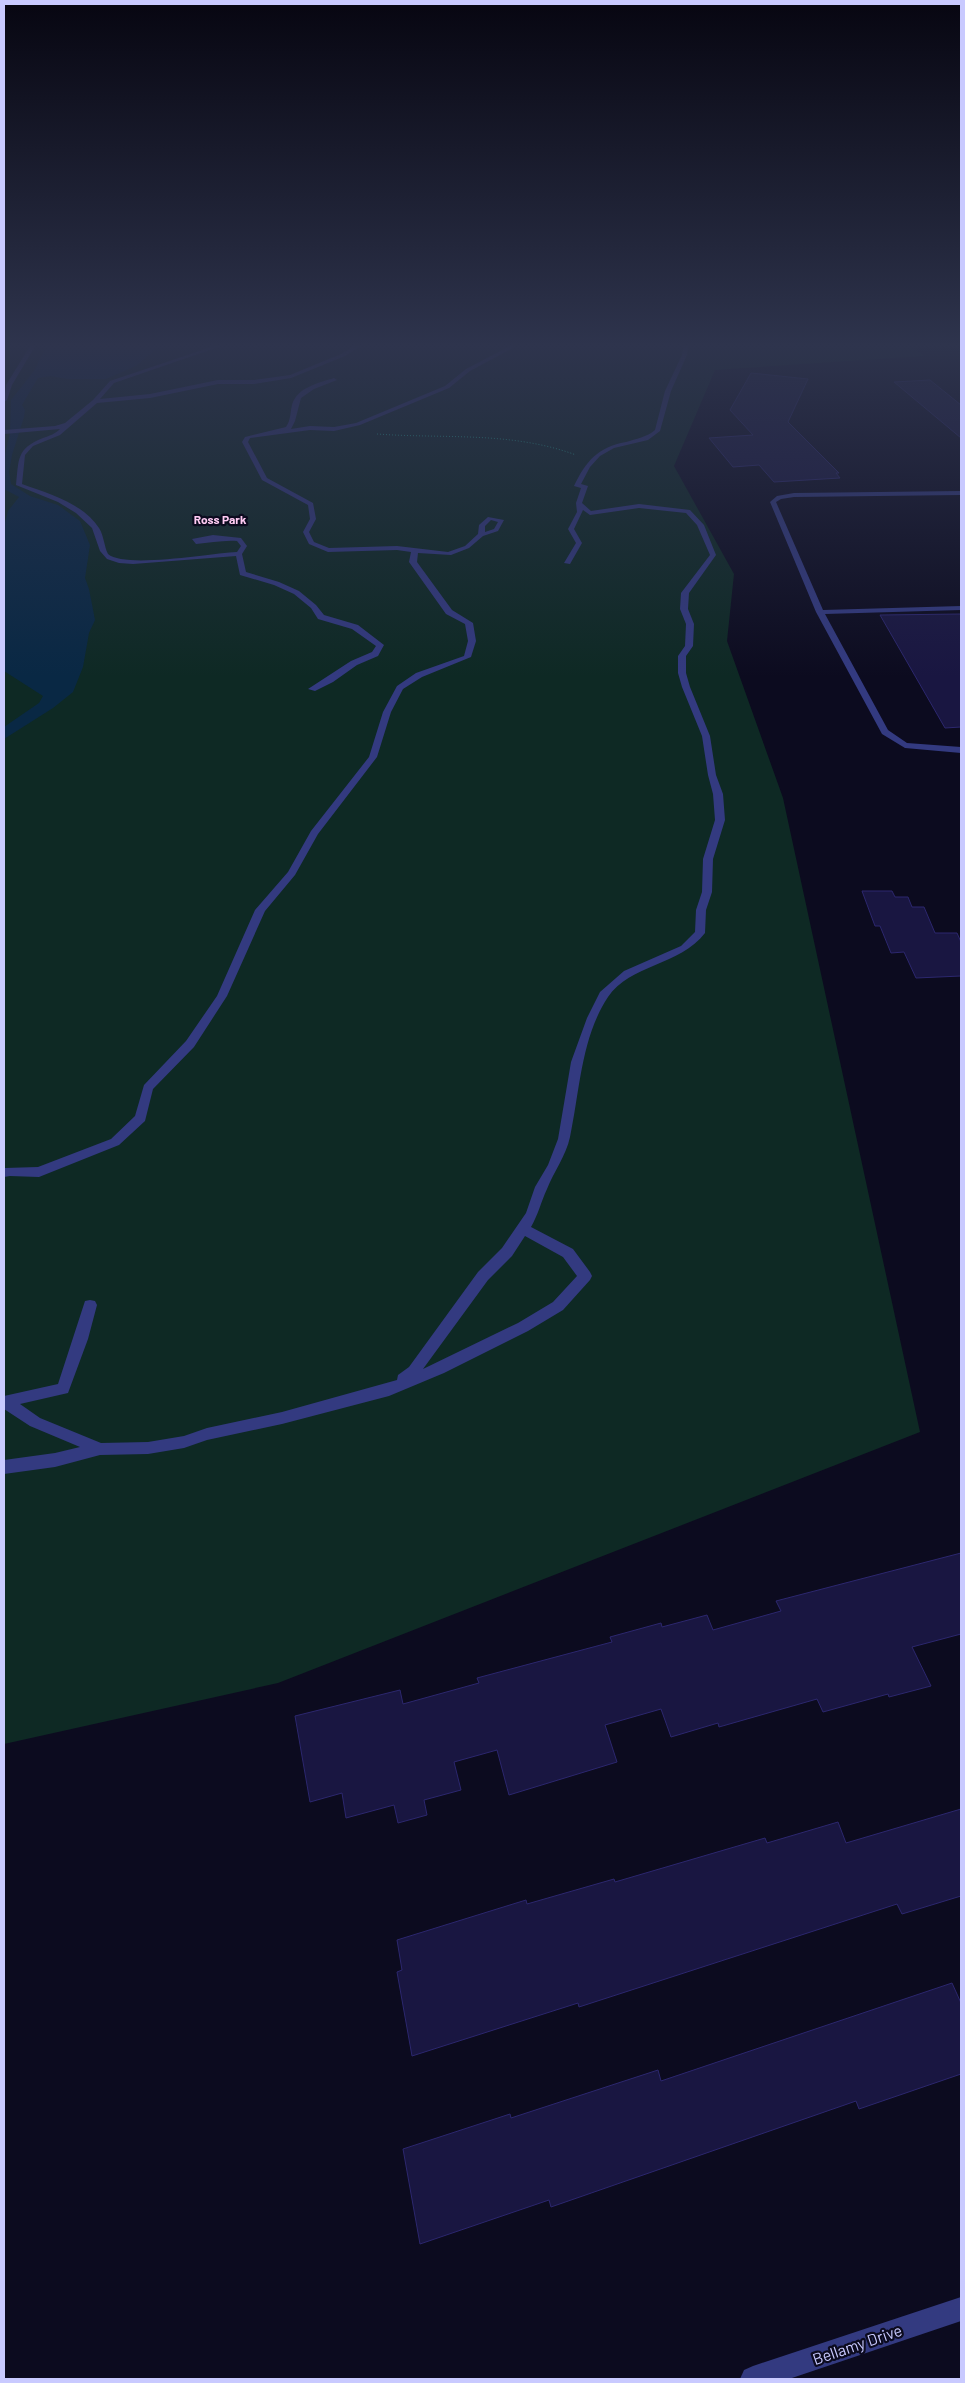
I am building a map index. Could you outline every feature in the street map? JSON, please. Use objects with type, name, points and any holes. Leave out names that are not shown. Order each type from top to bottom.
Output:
[{"type":"street","name":"Bellamy Drive","points":[[753,2379],[961,2309]]},
{"type":"lane","points":[[23,454],[19,485],[67,502],[77,510],[96,529],[103,553],[110,559],[150,562],[239,554]]},
{"type":"lane","points":[[251,454],[264,479],[311,504],[313,519],[306,532],[311,544],[328,550],[396,548],[449,554],[467,547],[481,535]]},
{"type":"lane","points":[[568,563],[579,543],[571,529],[580,512],[579,503],[585,486],[577,486],[590,461],[597,454]]},
{"type":"lane","points":[[961,493],[779,496],[773,502],[820,612],[885,732],[905,745],[936,750],[961,750]]},
{"type":"lane","points":[[388,1390],[414,1371],[483,1276],[507,1252],[532,1214],[541,1188],[554,1166],[564,1139],[576,1062],[604,994],[628,973],[685,948],[700,934],[702,910],[707,892],[708,859],[720,820],[718,794],[712,775],[706,736],[686,687],[682,673],[682,656],[689,646],[690,624],[684,609],[685,593],[713,555],[708,538],[694,514],[688,511],[639,506],[623,507],[614,511],[590,512],[579,503]]},
{"type":"lane","points":[[222,538],[239,539],[244,546],[239,554],[243,573],[288,586],[315,606],[321,616],[355,627],[380,645],[375,654],[354,663],[330,680],[312,688]]},
{"type":"lane","points":[[4,1173],[39,1172],[115,1142],[141,1118],[148,1088],[190,1044],[222,996],[260,910],[292,873],[314,833],[373,757],[387,712],[400,688],[419,675],[467,657],[472,641],[469,623],[449,612],[413,562],[415,551]]},
{"type":"lane","points":[[820,612],[961,608]]},
{"type":"lane","points":[[4,1466],[55,1460],[100,1449],[148,1448],[184,1442],[207,1434],[282,1418],[388,1390],[439,1369],[523,1327],[558,1306],[585,1276],[568,1253],[523,1229]]},
{"type":"lane","points":[[4,1402],[63,1389],[81,1339],[90,1305]]},
{"type":"lane","points":[[4,1402],[35,1422],[100,1449]]},
{"type":"path","points":[[575,454],[590,461]]},
{"type":"green space","points":[[4,454],[679,454],[674,466],[734,574],[727,641],[783,798],[920,1432],[278,1683],[4,1744]]},
{"type":"water","points":[[5,454],[12,454],[9,472],[11,484],[30,496],[58,505],[80,521],[90,545],[85,578],[95,620],[89,633],[83,667],[73,692],[53,708],[4,739],[4,727],[39,703],[43,696],[4,671],[4,526],[8,511],[19,497],[4,489]]},
{"type":"building","points":[[722,454],[820,454],[839,473],[836,473],[840,478],[774,482],[759,465],[733,467]]},
{"type":"building","points":[[961,614],[961,727],[945,728],[880,615]]},
{"type":"building","points":[[862,891],[892,891],[895,897],[908,897],[912,907],[924,907],[935,933],[957,933],[961,942],[961,976],[916,978],[904,952],[891,953],[880,926],[875,926]]},
{"type":"building","points":[[961,1553],[961,1634],[912,1647],[931,1686],[889,1697],[888,1694],[823,1712],[817,1699],[719,1727],[718,1723],[671,1737],[661,1709],[605,1725],[617,1762],[509,1795],[497,1750],[454,1762],[461,1790],[424,1800],[427,1815],[398,1823],[394,1805],[346,1818],[342,1793],[310,1802],[295,1716],[400,1690],[403,1704],[479,1683],[477,1678],[612,1642],[610,1637],[661,1623],[662,1627],[707,1615],[713,1630],[781,1611],[776,1601]]},
{"type":"building","points":[[961,1809],[961,1896],[902,1914],[897,1904],[579,2007],[578,2003],[412,2056],[397,1972],[402,1970],[397,1940],[526,1900],[527,1904],[614,1879],[615,1882],[765,1838],[767,1843],[838,1822],[846,1843]]},
{"type":"building","points":[[952,1983],[961,2003],[961,2074],[859,2109],[856,2101],[551,2207],[549,2200],[420,2244],[403,2149],[510,2114],[511,2118],[658,2070],[661,2081]]},
{"type":"district","name":"Ross Park","points":[[220,519]]}]
